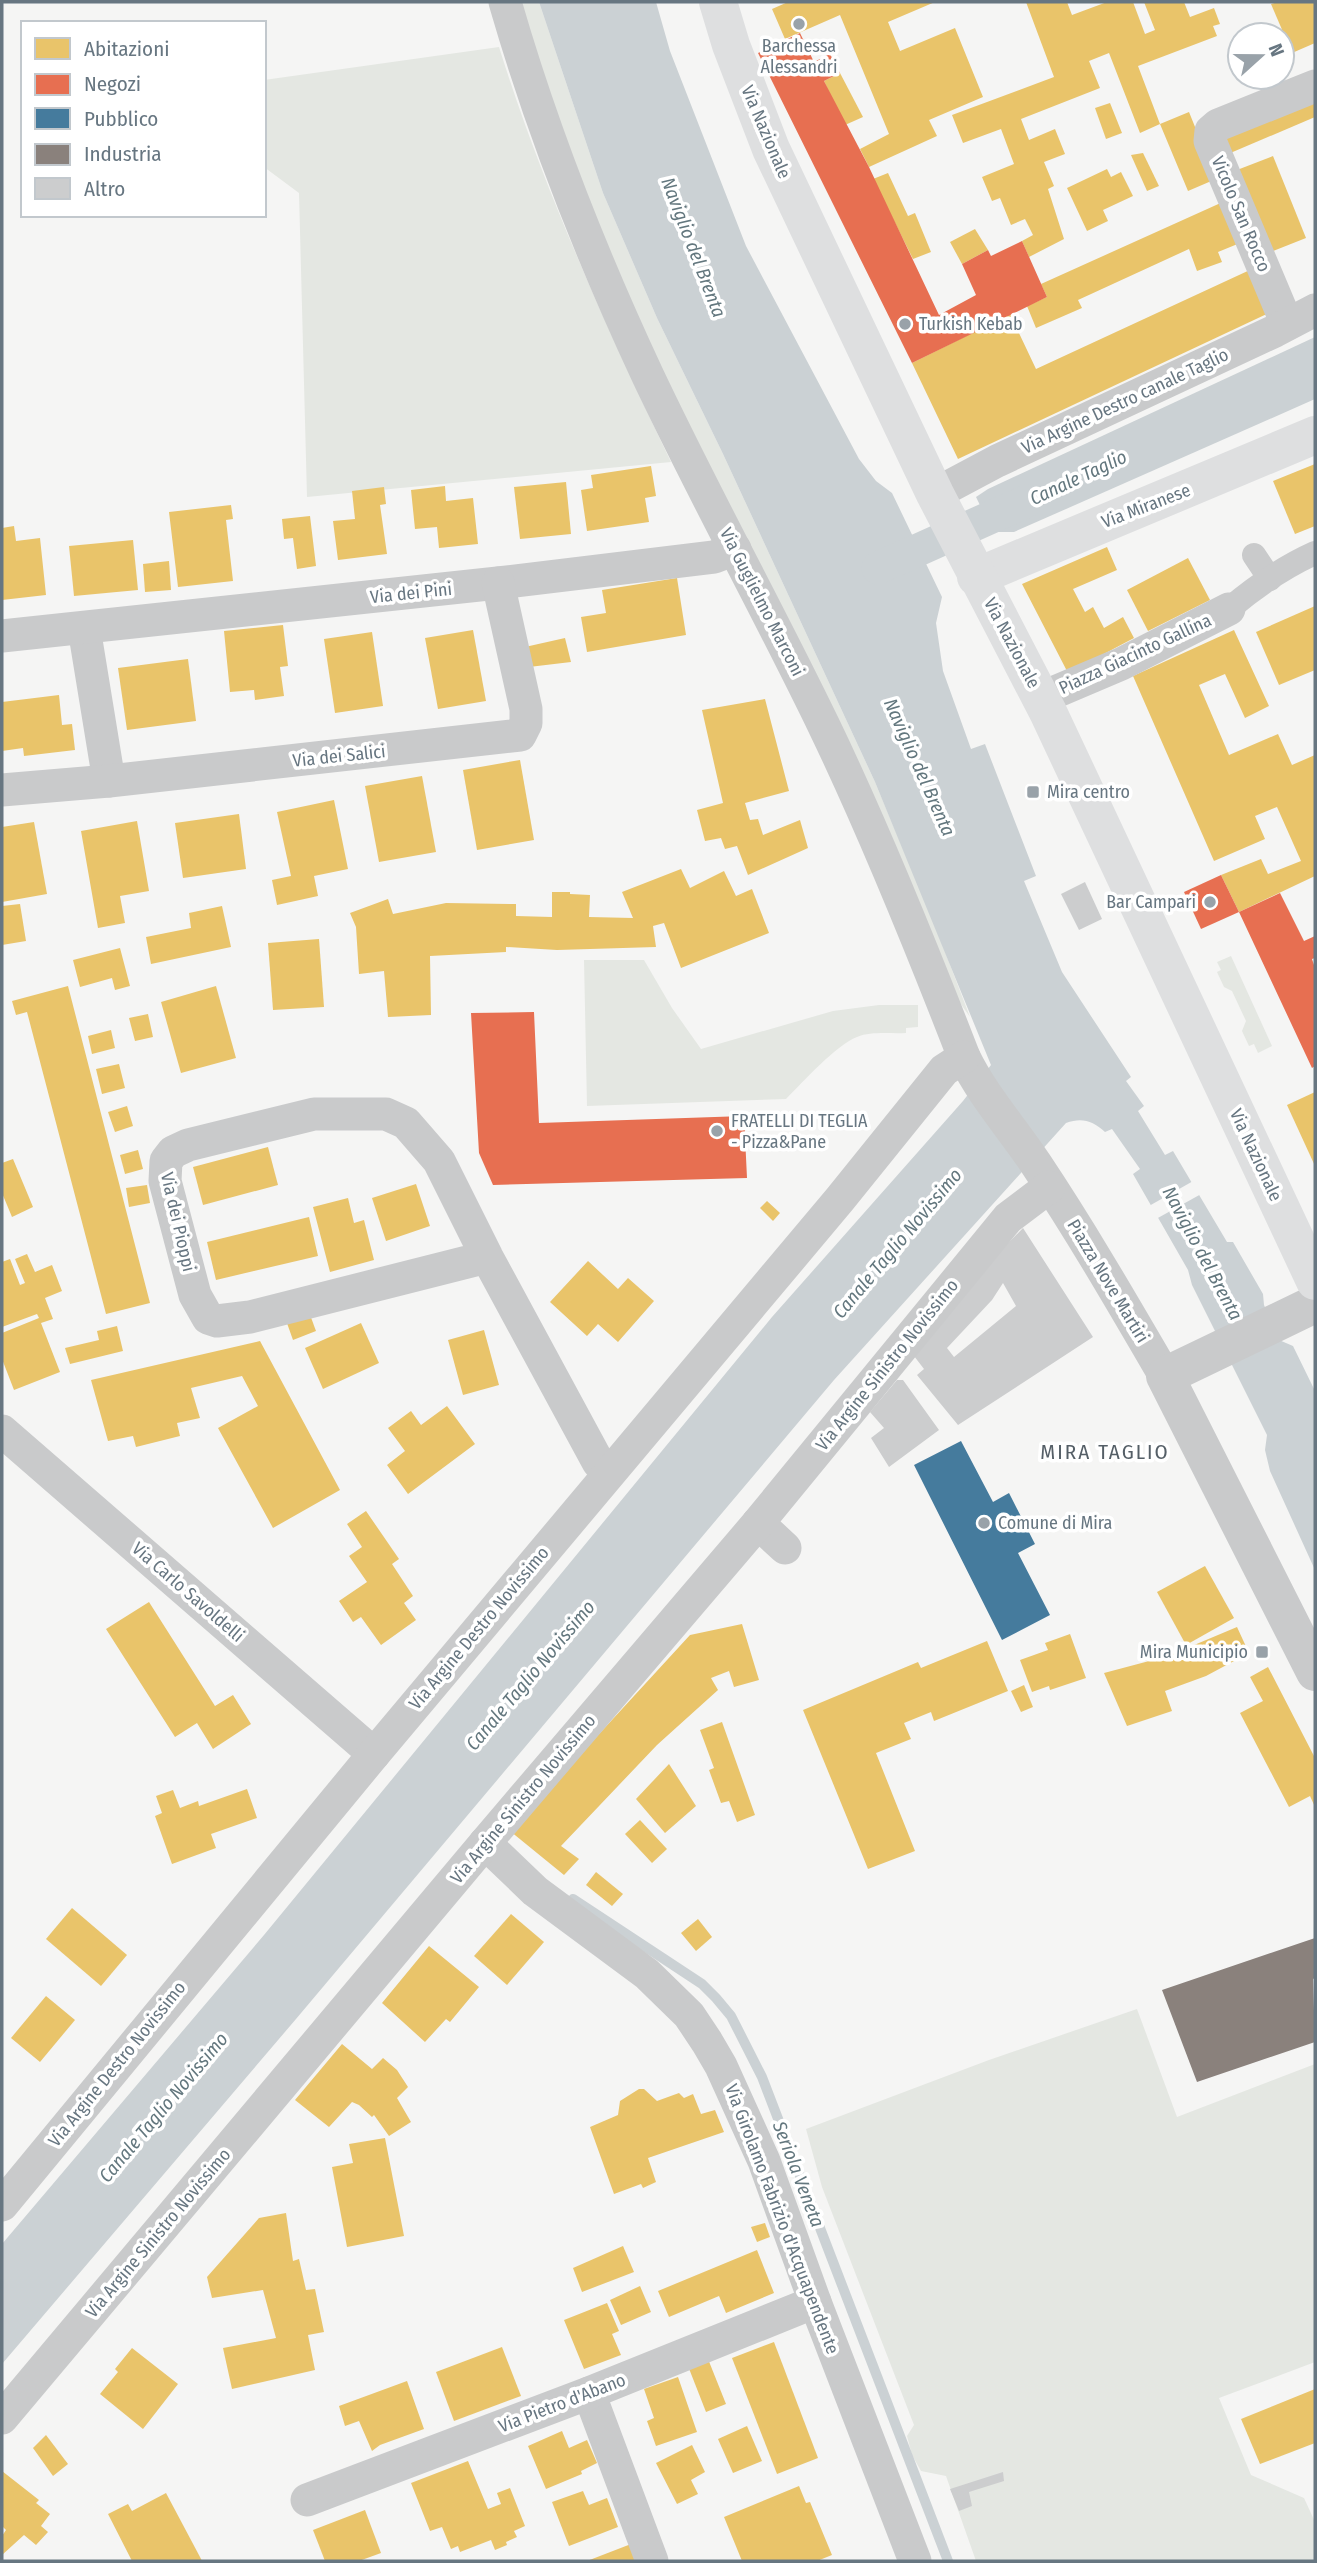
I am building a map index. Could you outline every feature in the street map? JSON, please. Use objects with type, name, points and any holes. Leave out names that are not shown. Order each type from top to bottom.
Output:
[{"type":"main road","name":"Via Nazionale","points":[[718,2],[731,45],[771,149],[937,498],[1041,698],[1315,1281]]},
{"type":"main road","name":"Via Miranese","points":[[972,569],[1315,435]]},
{"type":"street","name":"Via Guglielmo Marconi","points":[[505,2],[524,69],[563,178],[605,282],[648,376],[825,727],[872,831],[969,1068],[1042,1175]]},
{"type":"street","name":"Vicolo San Rocco","points":[[1301,317],[1210,141],[1211,131],[1218,125],[1315,86]]},
{"type":"street","name":"Via Argine Destro canale Taglio","points":[[937,498],[997,461],[1301,317]]},
{"type":"street","name":"Via dei Pini","points":[[2,636],[498,583],[714,557],[735,549]]},
{"type":"street","points":[[1229,609],[1295,562],[1315,553]]},
{"type":"street","points":[[1254,555],[1270,579]]},
{"type":"street","name":"Via dei Salici","points":[[2,790],[108,781],[520,735],[526,723],[526,709],[498,583]]},
{"type":"street","name":"Piazza Giacinto Gallina","points":[[1041,698],[1121,664],[1229,609]]},
{"type":"street","points":[[84,628],[108,781]]},
{"type":"street","name":"Via Argine Destro Novissimo","points":[[2,2205],[374,1754],[841,1199],[944,1070],[969,1068]]},
{"type":"street","name":"Via dei Pioppi","points":[[487,1257],[250,1317],[217,1321],[208,1318],[195,1295],[165,1181],[166,1161],[173,1152],[188,1146],[314,1114],[386,1114],[406,1123],[439,1161],[487,1257],[598,1462],[609,1473]]},
{"type":"street","name":"Piazza Nove Martiri","points":[[1042,1175],[1095,1255],[1165,1376],[1315,1672]]},
{"type":"street","name":"Via Argine Sinistro Novissimo","points":[[2,2418],[758,1523],[1042,1175]]},
{"type":"street","points":[[1165,1376],[1315,1304]]},
{"type":"street","name":"Via Carlo Savoldelli","points":[[2,1431],[374,1754]]},
{"type":"street","points":[[758,1523],[785,1548]]},
{"type":"street","name":"Via Girolamo Fabrizio d'Acquapendente","points":[[485,1843],[535,1891],[647,1974],[689,2014],[714,2053],[764,2161],[913,2561]]},
{"type":"street","name":"Via Pietro d'Abano","points":[[307,2500],[589,2393],[815,2302]]},
{"type":"street","points":[[589,2393],[652,2561]]},
{"type":"shaded area","points":[[516,2],[539,2],[603,193],[657,318],[875,782],[970,1017],[953,993],[616,276]]},
{"type":"shaded area","points":[[499,47],[556,206],[671,462],[307,497],[299,193],[266,168],[266,80]]},
{"type":"shaded area","points":[[1231,956],[1272,1046],[1258,1053],[1254,1044],[1249,1046],[1242,1031],[1246,1021],[1232,991],[1224,987],[1217,972],[1221,970],[1217,962]]},
{"type":"shaded area","points":[[584,960],[644,960],[672,1008],[701,1049],[833,1011],[879,1005],[918,1005],[918,1027],[906,1028],[906,1033],[869,1034],[849,1041],[786,1099],[587,1106]]},
{"type":"shaded area","points":[[1137,2009],[1177,2117],[1315,2064],[1315,2362],[1219,2398],[1251,2475],[1304,2498],[1315,2522],[1315,2561],[976,2561],[946,2476],[921,2471],[912,2455],[907,2436],[914,2425],[822,2187],[806,2129],[989,2060]]},
{"type":"water","points":[[539,2],[656,2],[670,51],[746,246],[859,459],[876,481],[892,493],[942,597],[936,623],[943,671],[971,749],[985,744],[1036,876],[1024,881],[1062,972],[1131,1077],[1126,1081],[1144,1106],[1138,1111],[1165,1155],[1173,1151],[1227,1242],[1233,1242],[1263,1294],[1264,1305],[1279,1340],[1293,1346],[1315,1391],[1315,1570],[1270,1471],[1265,1450],[1267,1435],[1192,1285],[1188,1270],[1133,1174],[1140,1169],[1112,1129],[1105,1132],[1082,1120],[1066,1123],[834,1380],[2,2364],[2,2244],[264,1935],[772,1317],[963,1101],[991,1065],[875,782],[657,318],[603,193]]},
{"type":"water","points":[[1315,337],[1315,399],[1014,532],[993,532],[976,497],[988,489]]},
{"type":"pier","points":[[1195,1180],[1203,1193],[1156,1219],[1149,1206]]},
{"type":"building: Abitazioni","points":[[788,2],[935,2],[888,22],[900,51],[955,28],[983,97],[929,120],[937,136],[869,167],[860,149],[889,134],[840,15],[785,39],[772,9]]},
{"type":"building: Abitazioni","points":[[1026,2],[1067,2],[1072,15],[1107,2],[1133,2],[1145,34],[1155,30],[1144,2],[1184,2],[1190,17],[1214,8],[1220,24],[1213,26],[1217,36],[1138,66],[1160,124],[1140,133],[1109,53],[1089,61],[1100,88],[1021,119],[1029,140],[1055,129],[1065,154],[1044,162],[1054,186],[1048,189],[1064,239],[1029,257],[1022,241],[1033,235],[1025,219],[1011,225],[1000,198],[992,201],[982,177],[1014,164],[1001,129],[963,143],[952,115],[1054,77]]},
{"type":"building: Abitazioni","points":[[1315,2],[1315,43],[1296,51],[1296,21],[1278,21],[1271,4]]},
{"type":"building: Abitazioni","points":[[840,73],[863,117],[845,125],[824,81]]},
{"type":"building: Abitazioni","points":[[1315,92],[1315,117],[1228,154],[1219,132]]},
{"type":"building: Abitazioni","points":[[1110,103],[1122,133],[1106,139],[1095,108]]},
{"type":"building: Abitazioni","points":[[1189,112],[1216,179],[1188,191],[1160,124]]},
{"type":"building: Abitazioni","points":[[1143,153],[1159,186],[1147,191],[1131,155]]},
{"type":"building: Abitazioni","points":[[1273,156],[1306,238],[1268,253],[1237,170]]},
{"type":"building: Abitazioni","points":[[1107,169],[1111,177],[1121,172],[1133,196],[1103,210],[1108,221],[1087,231],[1067,188]]},
{"type":"building: Abitazioni","points":[[888,173],[908,216],[915,213],[931,252],[913,259],[873,179]]},
{"type":"building: Abitazioni","points":[[1225,201],[1240,243],[1218,252],[1222,262],[1197,271],[1189,249],[1078,300],[1082,308],[1036,328],[1027,306],[1047,297],[1041,284]]},
{"type":"building: Abitazioni","points":[[975,229],[988,250],[962,264],[950,242]]},
{"type":"building: Abitazioni","points":[[1252,269],[1271,312],[958,459],[912,363],[1010,314],[1036,369]]},
{"type":"building: Abitazioni","points":[[1315,464],[1315,526],[1295,534],[1273,481]]},
{"type":"building: Abitazioni","points":[[651,466],[656,496],[645,498],[649,522],[587,531],[581,490],[593,488],[591,475]]},
{"type":"building: Abitazioni","points":[[566,482],[571,534],[520,539],[514,487]]},
{"type":"building: Abitazioni","points":[[445,486],[446,501],[473,498],[478,544],[439,548],[437,527],[415,529],[411,490]]},
{"type":"building: Abitazioni","points":[[384,487],[386,504],[380,505],[387,554],[338,560],[333,521],[355,519],[352,491]]},
{"type":"building: Abitazioni","points":[[231,505],[233,519],[226,520],[233,581],[178,587],[169,512]]},
{"type":"building: Abitazioni","points":[[310,516],[316,566],[297,569],[293,538],[284,539],[282,519]]},
{"type":"building: Abitazioni","points":[[14,526],[16,541],[40,538],[46,595],[2,600],[2,528]]},
{"type":"building: Abitazioni","points":[[133,540],[138,590],[74,596],[69,546]]},
{"type":"building: Abitazioni","points":[[1107,547],[1117,570],[1073,589],[1085,612],[1093,607],[1104,628],[1123,617],[1134,638],[1068,673],[1022,584]]},
{"type":"building: Abitazioni","points":[[1188,558],[1210,600],[1148,631],[1127,590]]},
{"type":"building: Abitazioni","points":[[169,561],[171,590],[145,592],[143,564]]},
{"type":"building: Abitazioni","points":[[677,578],[686,635],[587,652],[581,617],[606,613],[602,590]]},
{"type":"building: Abitazioni","points":[[1315,606],[1315,670],[1279,685],[1256,632]]},
{"type":"building: Abitazioni","points":[[283,625],[288,666],[280,667],[284,696],[255,700],[254,690],[230,692],[224,631]]},
{"type":"building: Abitazioni","points":[[473,630],[486,701],[438,709],[425,638]]},
{"type":"building: Abitazioni","points":[[1234,630],[1269,706],[1245,718],[1225,674],[1199,685],[1229,755],[1278,734],[1292,765],[1315,755],[1315,876],[1239,912],[1221,875],[1261,859],[1268,874],[1301,861],[1277,807],[1255,816],[1265,839],[1214,861],[1133,676]]},
{"type":"building: Abitazioni","points":[[372,632],[383,706],[335,713],[324,639]]},
{"type":"building: Abitazioni","points":[[565,638],[571,662],[529,667],[525,647]]},
{"type":"building: Abitazioni","points":[[188,659],[196,721],[127,730],[118,668]]},
{"type":"building: Abitazioni","points":[[59,695],[62,725],[72,724],[75,750],[24,756],[23,748],[2,751],[2,702]]},
{"type":"building: Abitazioni","points":[[765,699],[789,791],[745,803],[750,820],[758,819],[763,835],[800,820],[808,848],[748,875],[737,846],[725,849],[721,838],[705,841],[697,810],[723,803],[702,710]]},
{"type":"building: Abitazioni","points":[[520,760],[534,840],[477,850],[463,770]]},
{"type":"building: Abitazioni","points":[[422,776],[436,852],[379,862],[365,786]]},
{"type":"building: Abitazioni","points":[[334,800],[348,869],[314,876],[318,896],[277,905],[272,880],[291,876],[277,812]]},
{"type":"building: Abitazioni","points":[[239,814],[246,869],[183,878],[175,823]]},
{"type":"building: Abitazioni","points":[[137,821],[149,891],[120,896],[125,923],[98,928],[81,831]]},
{"type":"building: Abitazioni","points":[[34,822],[47,894],[2,902],[2,827]]},
{"type":"building: Abitazioni","points":[[681,869],[690,888],[724,871],[736,896],[752,889],[769,933],[681,968],[664,923],[653,926],[656,947],[557,950],[506,947],[506,952],[430,956],[431,1015],[388,1017],[384,971],[359,974],[356,927],[350,913],[388,899],[393,914],[446,903],[516,904],[516,916],[552,917],[552,892],[570,892],[590,895],[589,917],[633,918],[622,892]]},
{"type":"building: Abitazioni","points":[[20,904],[26,941],[2,945],[2,906]]},
{"type":"building: Abitazioni","points":[[222,906],[231,947],[151,964],[146,937],[191,928],[189,913]]},
{"type":"building: Abitazioni","points":[[319,939],[324,1007],[273,1010],[268,943]]},
{"type":"building: Abitazioni","points":[[120,948],[130,986],[115,990],[112,978],[80,987],[73,960]]},
{"type":"building: Abitazioni","points":[[68,986],[150,1303],[106,1314],[27,1012],[16,1015],[12,1001]]},
{"type":"building: Abitazioni","points":[[216,986],[236,1058],[181,1073],[161,1002]]},
{"type":"building: Abitazioni","points":[[148,1014],[153,1037],[135,1041],[129,1018]]},
{"type":"building: Abitazioni","points":[[111,1030],[115,1048],[92,1054],[88,1036]]},
{"type":"building: Abitazioni","points":[[119,1064],[125,1088],[102,1094],[96,1069]]},
{"type":"building: Abitazioni","points":[[1315,1092],[1315,1166],[1287,1105]]},
{"type":"building: Abitazioni","points":[[127,1106],[133,1126],[115,1132],[108,1112]]},
{"type":"building: Abitazioni","points":[[268,1147],[278,1185],[203,1205],[193,1167]]},
{"type":"building: Abitazioni","points":[[138,1150],[143,1169],[125,1174],[120,1155]]},
{"type":"building: Abitazioni","points":[[13,1159],[33,1207],[12,1217],[2,1193],[2,1163]]},
{"type":"building: Abitazioni","points":[[416,1184],[430,1226],[386,1241],[372,1198]]},
{"type":"building: Abitazioni","points":[[147,1185],[150,1203],[129,1207],[126,1188]]},
{"type":"building: Abitazioni","points":[[348,1198],[354,1223],[364,1220],[374,1260],[330,1272],[313,1207]]},
{"type":"building: Abitazioni","points":[[767,1201],[780,1213],[773,1221],[760,1208]]},
{"type":"building: Abitazioni","points":[[309,1217],[318,1256],[216,1280],[207,1242]]},
{"type":"building: Abitazioni","points":[[27,1254],[35,1272],[52,1265],[62,1291],[45,1298],[53,1319],[41,1323],[60,1372],[14,1390],[2,1359],[2,1333],[39,1318],[37,1314],[2,1327],[2,1262],[10,1259],[20,1285],[25,1283],[15,1259]]},
{"type":"building: Abitazioni","points":[[588,1261],[618,1289],[628,1278],[654,1301],[618,1342],[598,1324],[587,1336],[550,1302]]},
{"type":"building: Abitazioni","points":[[306,1304],[316,1331],[293,1340],[283,1312]]},
{"type":"building: Abitazioni","points":[[361,1323],[379,1363],[323,1389],[305,1348]]},
{"type":"building: Abitazioni","points":[[117,1326],[123,1351],[70,1364],[65,1348],[99,1340],[97,1331]]},
{"type":"building: Abitazioni","points":[[484,1330],[499,1385],[463,1395],[448,1340]]},
{"type":"building: Abitazioni","points":[[260,1341],[340,1490],[273,1528],[218,1428],[258,1406],[242,1376],[191,1388],[200,1418],[177,1423],[180,1436],[136,1447],[133,1436],[108,1441],[91,1380]]},
{"type":"building: Abitazioni","points":[[447,1406],[475,1444],[408,1494],[387,1465],[405,1451],[388,1428],[411,1411],[421,1425]]},
{"type":"building: Abitazioni","points":[[366,1511],[399,1559],[392,1564],[413,1596],[404,1603],[416,1620],[381,1645],[361,1617],[353,1622],[339,1601],[367,1582],[349,1556],[362,1547],[347,1524]]},
{"type":"building: Abitazioni","points":[[1205,1566],[1234,1618],[1186,1645],[1157,1592]]},
{"type":"building: Abitazioni","points":[[149,1602],[215,1706],[233,1695],[251,1724],[213,1749],[197,1723],[175,1737],[106,1629]]},
{"type":"building: Abitazioni","points":[[742,1624],[759,1680],[734,1687],[729,1671],[711,1678],[718,1690],[657,1745],[561,1846],[579,1859],[564,1875],[510,1831],[690,1635]]},
{"type":"building: Abitazioni","points":[[1237,1627],[1249,1653],[1206,1676],[1165,1691],[1172,1711],[1127,1726],[1104,1673],[1168,1656]]},
{"type":"building: Abitazioni","points":[[1070,1634],[1086,1678],[1050,1690],[1049,1686],[1032,1692],[1020,1660],[1048,1650],[1045,1643]]},
{"type":"building: Abitazioni","points":[[987,1641],[1008,1691],[934,1721],[931,1712],[904,1723],[911,1739],[876,1753],[915,1851],[868,1869],[803,1710],[918,1662],[921,1668]]},
{"type":"building: Abitazioni","points":[[1268,1667],[1315,1758],[1315,1807],[1310,1796],[1289,1807],[1240,1713],[1263,1701],[1250,1677]]},
{"type":"building: Abitazioni","points":[[1024,1685],[1033,1707],[1021,1712],[1011,1691]]},
{"type":"building: Abitazioni","points":[[722,1722],[755,1815],[737,1822],[729,1801],[721,1803],[709,1770],[714,1768],[700,1730]]},
{"type":"building: Abitazioni","points":[[669,1764],[696,1806],[665,1833],[636,1799]]},
{"type":"building: Abitazioni","points":[[247,1789],[257,1818],[211,1834],[216,1848],[172,1864],[155,1816],[162,1813],[156,1796],[173,1790],[180,1808],[198,1801],[199,1806]]},
{"type":"building: Abitazioni","points":[[640,1820],[667,1849],[652,1863],[625,1834]]},
{"type":"building: Abitazioni","points":[[596,1872],[623,1894],[612,1906],[586,1885]]},
{"type":"building: Abitazioni","points":[[72,1908],[127,1955],[101,1986],[46,1939]]},
{"type":"building: Abitazioni","points":[[511,1914],[544,1942],[507,1985],[474,1956]]},
{"type":"building: Abitazioni","points":[[698,1919],[712,1937],[696,1951],[681,1933]]},
{"type":"building: Abitazioni","points":[[429,1946],[479,1987],[450,2022],[446,2019],[425,2042],[382,2003]]},
{"type":"building: Abitazioni","points":[[46,1996],[75,2020],[40,2062],[11,2038]]},
{"type":"building: Abitazioni","points":[[342,2044],[372,2069],[383,2058],[397,2070],[408,2087],[397,2098],[411,2122],[389,2136],[374,2115],[372,2117],[352,2102],[329,2127],[295,2100]]},
{"type":"building: Abitazioni","points":[[639,2089],[644,2089],[657,2101],[679,2093],[684,2098],[693,2094],[701,2114],[715,2110],[724,2132],[648,2158],[656,2182],[643,2188],[641,2184],[614,2194],[590,2127],[618,2115],[620,2101]]},
{"type":"building: Abitazioni","points":[[385,2138],[404,2236],[347,2247],[332,2167],[353,2163],[349,2144]]},
{"type":"building: Abitazioni","points":[[286,2213],[293,2261],[299,2259],[306,2290],[315,2289],[324,2332],[308,2335],[315,2370],[232,2389],[223,2348],[276,2338],[263,2290],[212,2298],[207,2277],[259,2218]]},
{"type":"building: Abitazioni","points":[[765,2223],[770,2237],[757,2242],[751,2227]]},
{"type":"building: Abitazioni","points":[[623,2246],[634,2272],[582,2292],[573,2268]]},
{"type":"building: Abitazioni","points":[[757,2250],[774,2293],[726,2313],[719,2296],[669,2317],[658,2291]]},
{"type":"building: Abitazioni","points":[[640,2286],[651,2312],[621,2325],[610,2300]]},
{"type":"building: Abitazioni","points":[[607,2303],[619,2331],[612,2334],[621,2355],[584,2369],[564,2320]]},
{"type":"building: Abitazioni","points":[[774,2342],[818,2458],[777,2474],[732,2358]]},
{"type":"building: Abitazioni","points":[[502,2347],[521,2396],[454,2421],[436,2372]]},
{"type":"building: Abitazioni","points":[[132,2348],[178,2384],[143,2429],[100,2394],[118,2372],[115,2369]]},
{"type":"building: Abitazioni","points":[[708,2359],[726,2404],[706,2412],[688,2366]]},
{"type":"building: Abitazioni","points":[[678,2377],[697,2432],[656,2446],[647,2421],[654,2418],[644,2389]]},
{"type":"building: Abitazioni","points":[[407,2381],[424,2429],[380,2445],[372,2451],[359,2421],[345,2426],[339,2406]]},
{"type":"building: Abitazioni","points":[[1315,2389],[1315,2443],[1260,2464],[1241,2419]]},
{"type":"building: Abitazioni","points":[[747,2426],[762,2461],[733,2473],[718,2439]]},
{"type":"building: Abitazioni","points":[[562,2431],[569,2448],[587,2440],[597,2463],[581,2471],[582,2474],[546,2489],[528,2446]]},
{"type":"building: Abitazioni","points":[[46,2435],[68,2464],[53,2476],[33,2448]]},
{"type":"building: Abitazioni","points":[[692,2445],[705,2472],[691,2480],[698,2494],[677,2504],[656,2463]]},
{"type":"building: Abitazioni","points":[[468,2461],[488,2509],[501,2504],[497,2493],[510,2488],[525,2526],[514,2531],[517,2537],[506,2542],[507,2545],[495,2550],[491,2540],[460,2552],[458,2546],[451,2549],[442,2527],[430,2531],[411,2483]]},
{"type":"building: Abitazioni","points":[[2,2471],[39,2500],[36,2503],[50,2514],[41,2526],[48,2532],[36,2545],[24,2535],[2,2555],[2,2536],[6,2530],[2,2526]]},
{"type":"building: Abitazioni","points":[[799,2486],[806,2503],[810,2502],[832,2555],[817,2561],[742,2561],[724,2517]]},
{"type":"building: Abitazioni","points":[[583,2491],[589,2505],[607,2498],[618,2527],[569,2546],[552,2502]]},
{"type":"building: Abitazioni","points":[[166,2493],[202,2561],[132,2561],[108,2514],[128,2504],[132,2511]]},
{"type":"building: Abitazioni","points":[[365,2510],[381,2553],[359,2561],[325,2561],[313,2530]]},
{"type":"building: Abitazioni","points":[[631,2544],[638,2561],[587,2561]]},
{"type":"building: Negozi","points":[[800,33],[814,62],[830,54],[840,73],[824,81],[869,167],[939,315],[976,295],[962,264],[988,250],[991,256],[1022,241],[1047,297],[912,363],[758,53]]},
{"type":"building: Negozi","points":[[1221,875],[1239,912],[1201,929],[1184,892]]},
{"type":"building: Negozi","points":[[1280,893],[1304,941],[1315,936],[1315,958],[1312,959],[1315,968],[1315,1066],[1312,1068],[1239,912]]},
{"type":"building: Negozi","points":[[534,1012],[539,1123],[744,1116],[747,1178],[493,1185],[479,1153],[471,1013]]},
{"type":"building: Pubblico","name":"Comune di Mira","points":[[961,1441],[993,1502],[1009,1493],[1035,1544],[1018,1553],[1050,1615],[1002,1640],[914,1465]]},
{"type":"building: Industria","points":[[1315,1938],[1315,2042],[1197,2082],[1162,1990]]},
{"type":"building: Altro","points":[[1085,882],[1102,919],[1079,930],[1061,894]]},
{"type":"building: Altro","points":[[1023,1228],[1093,1337],[958,1425],[917,1375],[924,1369],[914,1356],[972,1280]],"holes":[[[1003,1283],[1016,1306],[954,1357],[947,1348],[992,1300]]]},
{"type":"building: Altro","points":[[897,1380],[903,1380],[939,1430],[889,1467],[871,1438],[884,1428],[870,1412]]},
{"type":"building: Altro","points":[[1003,2472],[1004,2481],[969,2492],[972,2506],[959,2511],[950,2489]]},
{"type":"waterway","name":"Canale Taglio","points":[[878,568],[1027,501]]},
{"type":"waterway","name":"Seriola Veneta","points":[[573,1899],[702,1984],[731,2016],[762,2077],[948,2561]]},
{"type":"place","name":"Barchessa Alessandri","points":[[799,24]]},
{"type":"place","name":"Turkish Kebab","points":[[905,324]]},
{"type":"place","name":"Mira centro","points":[[1033,792]]},
{"type":"place","name":"Bar Campari","points":[[1210,902]]},
{"type":"place","name":"FRATELLI DI TEGLIA - Pizza&Pane","points":[[717,1131]]},
{"type":"place","name":"Comune di Mira","points":[[984,1523]]},
{"type":"place","name":"Mira Municipio","points":[[1262,1652]]},
{"type":"district","name":"MIRA TAGLIO","points":[[1105,1452]]},
{"type":"water label","name":"Naviglio del Brenta","points":[[694,247]]},
{"type":"water label","name":"Naviglio del Brenta","points":[[920,767]]},
{"type":"water label","name":"Canale Taglio Novissimo","points":[[897,1243]]},
{"type":"water label","name":"Naviglio del Brenta","points":[[1203,1253]]},
{"type":"water label","name":"Canale Taglio Novissimo","points":[[530,1675]]},
{"type":"water label","name":"Canale Taglio Novissimo","points":[[163,2107]]}]
